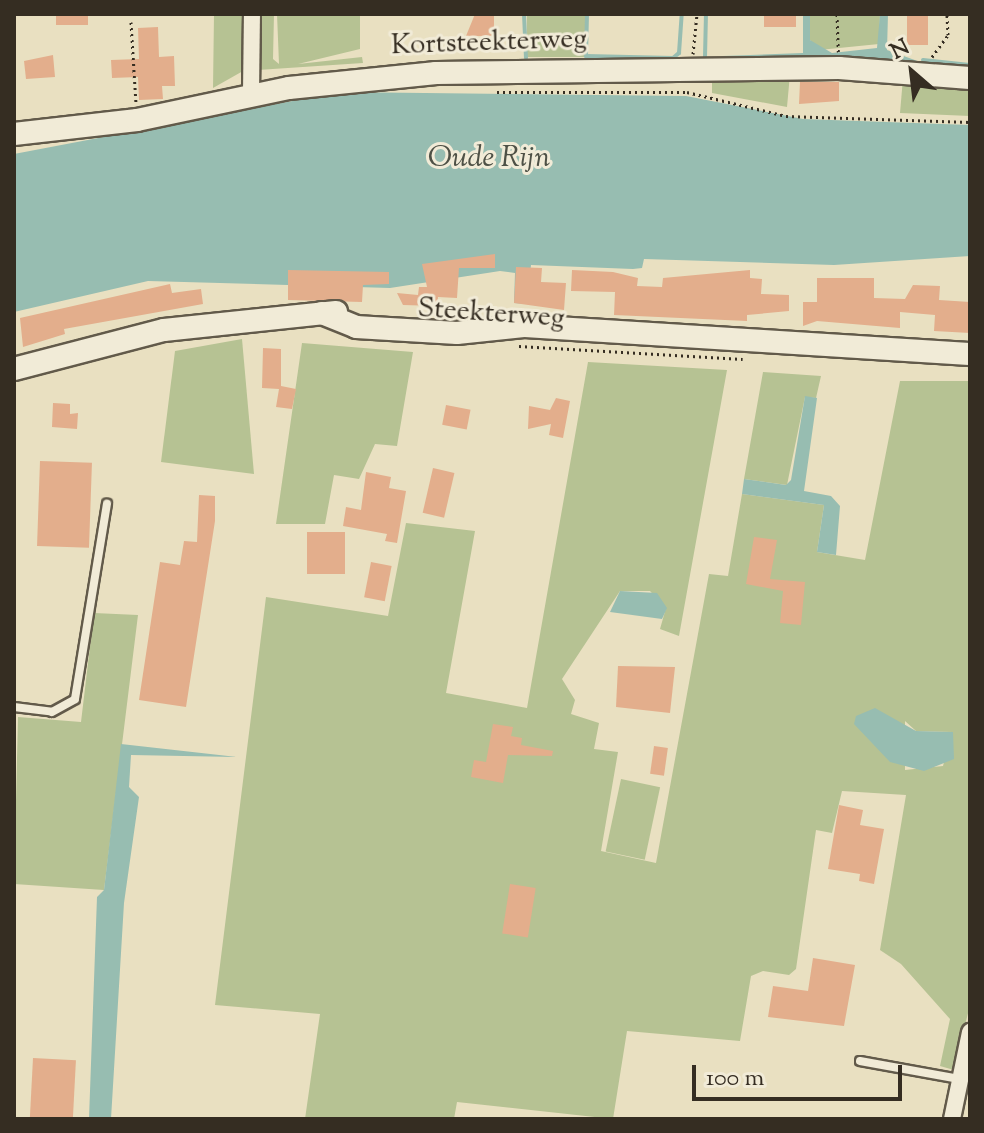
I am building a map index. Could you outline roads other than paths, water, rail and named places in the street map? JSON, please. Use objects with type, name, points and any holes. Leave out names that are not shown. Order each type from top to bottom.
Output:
[{"type":"main road","name":"Kortsteekterweg","points":[[14,134],[137,120],[251,93],[436,73],[876,68],[970,78]]},
{"type":"main road","name":"Steekterweg","points":[[14,369],[164,330],[322,313],[356,327],[439,329],[486,319],[524,326],[970,354]]},
{"type":"street","points":[[251,93],[252,14]]},
{"type":"street","points":[[952,1119],[970,1032]]},
{"type":"lane","points":[[14,707],[52,712],[75,699],[107,504]]},
{"type":"lane","points":[[860,1061],[959,1079]]},
{"type":"water","points":[[803,14],[810,14],[810,40],[832,53],[877,48],[880,14],[888,14],[887,50],[923,63],[803,58]]},
{"type":"water","name":"Oude Rijn","points":[[340,92],[686,96],[803,119],[970,125],[970,256],[834,265],[644,259],[642,268],[633,269],[531,265],[527,304],[514,303],[515,273],[500,271],[390,288],[148,281],[14,312],[14,154]]},
{"type":"water","points":[[805,396],[817,398],[804,491],[831,496],[840,506],[836,555],[817,552],[824,505],[742,494],[744,479],[786,485],[791,480]]},
{"type":"water","points":[[620,591],[657,593],[667,608],[662,619],[610,612]]},
{"type":"water","points":[[875,708],[916,731],[953,732],[954,759],[924,771],[890,762],[854,724],[856,716]]},
{"type":"water","points":[[121,744],[237,757],[131,755],[129,787],[139,797],[124,903],[111,1119],[89,1119],[97,897],[104,890]]},
{"type":"waterway","points":[[524,14],[526,58]]},
{"type":"waterway","points":[[587,14],[586,56],[673,58],[679,53],[682,14]]},
{"type":"waterway","points":[[705,57],[706,14]]},
{"type":"waterway","points":[[723,58],[803,55]]},
{"type":"waterway","points":[[923,60],[970,65]]}]
